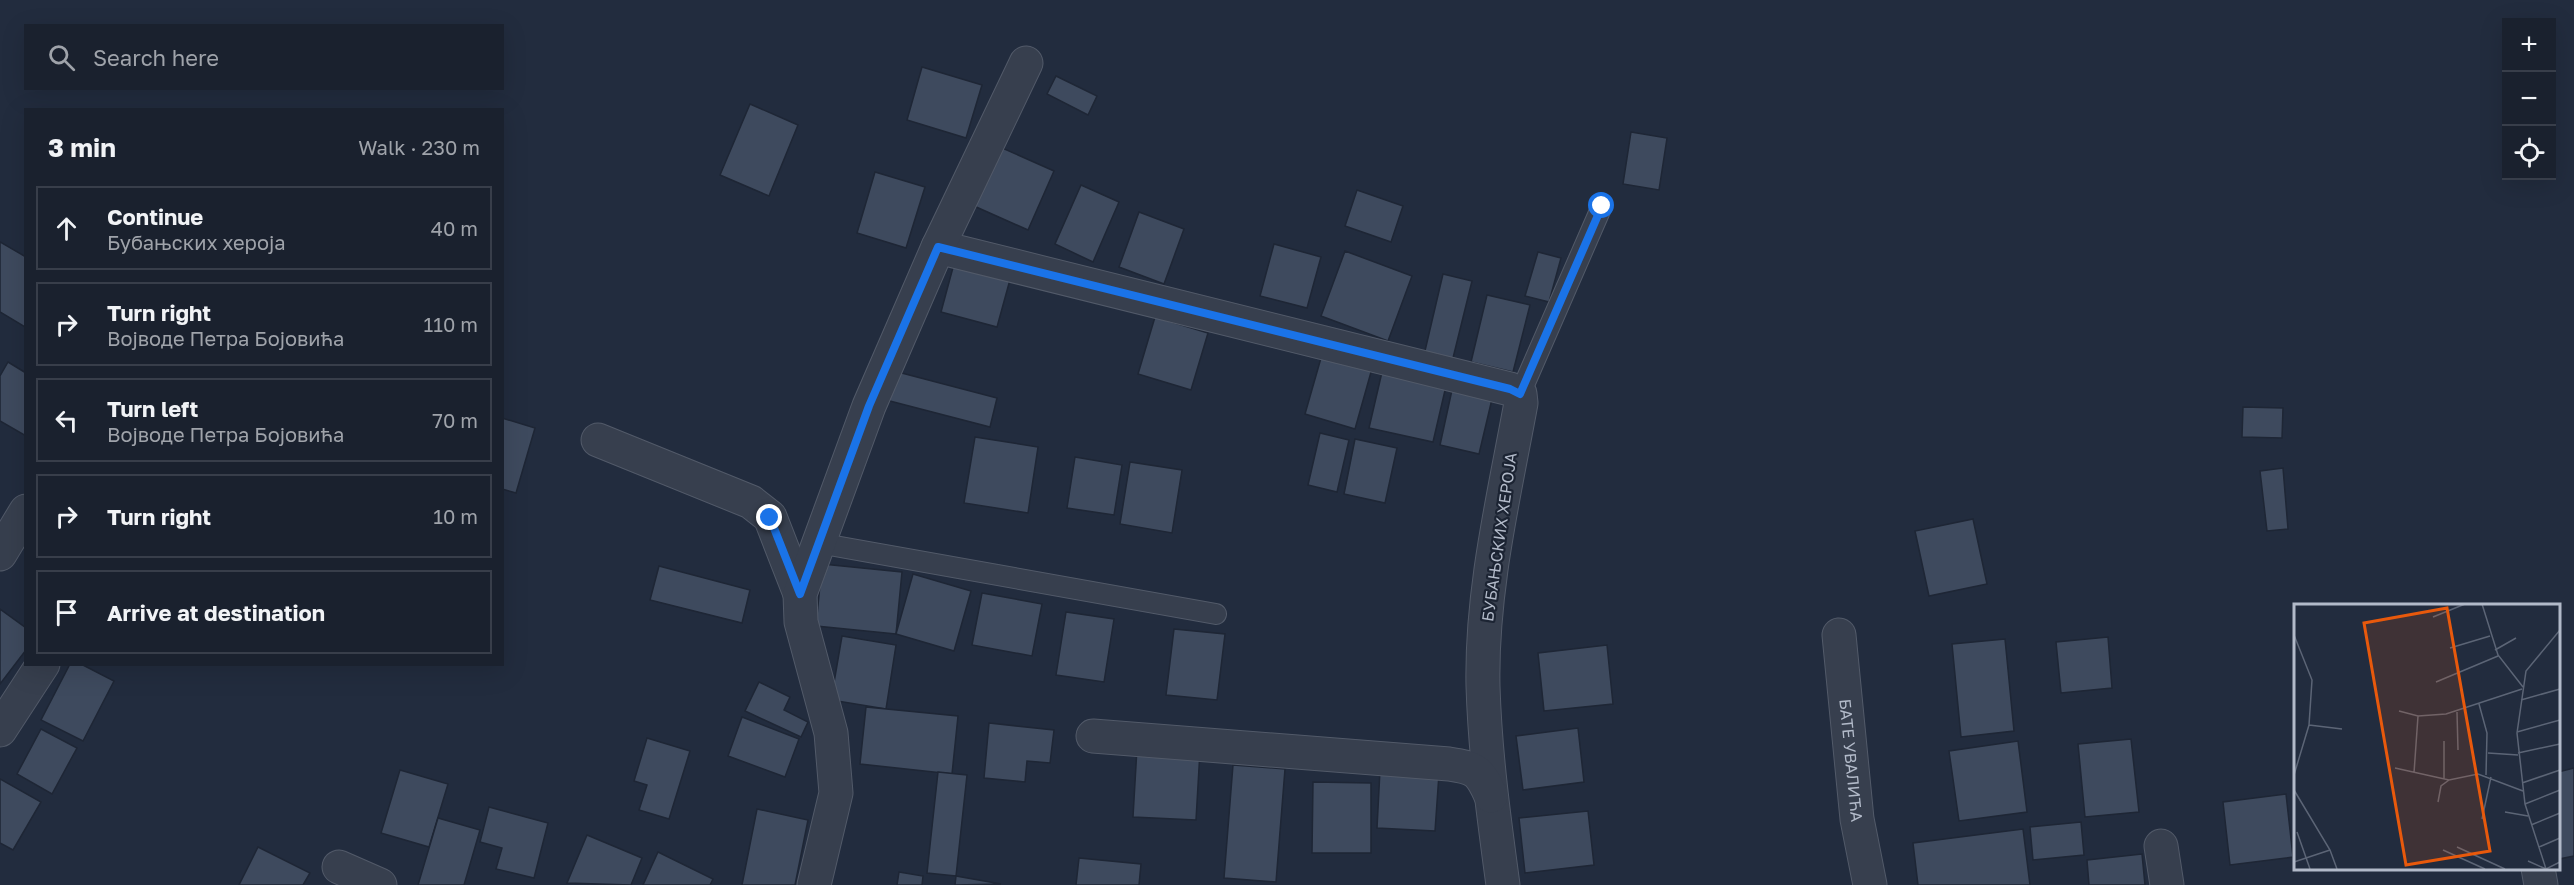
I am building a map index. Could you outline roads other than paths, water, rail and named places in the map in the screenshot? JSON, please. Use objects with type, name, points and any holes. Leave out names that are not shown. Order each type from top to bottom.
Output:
[{"type":"street","points":[[800,594],[869,406],[938,247],[1026,63]]},
{"type":"street","points":[[938,247],[1510,389],[1520,394]]},
{"type":"street","name":"БУБАЊСКИХ ХЕРОЈА","points":[[1503,885],[1491,796],[1483,685],[1487,597],[1521,402],[1520,394]]},
{"type":"street","points":[[598,440],[751,502],[770,518],[800,594],[801,622],[831,733],[836,794],[814,885]]},
{"type":"street","points":[[0,554],[24,514]]},
{"type":"street","name":"БАТЕ УВАЛИЋА","points":[[1839,635],[1857,819],[1870,885]]},
{"type":"street","points":[[0,730],[42,666]]},
{"type":"street","points":[[1093,736],[1449,764],[1468,767],[1481,774],[1491,796]]},
{"type":"street","points":[[2161,846],[2167,885]]},
{"type":"street","points":[[339,867],[380,885]]},
{"type":"street","points":[[2538,870],[2541,885]]},
{"type":"lane","name":"БУБАЊСКИХ ХЕРОЈА","points":[[1520,394],[1602,206]]},
{"type":"lane","points":[[818,543],[1215,614]]}]
